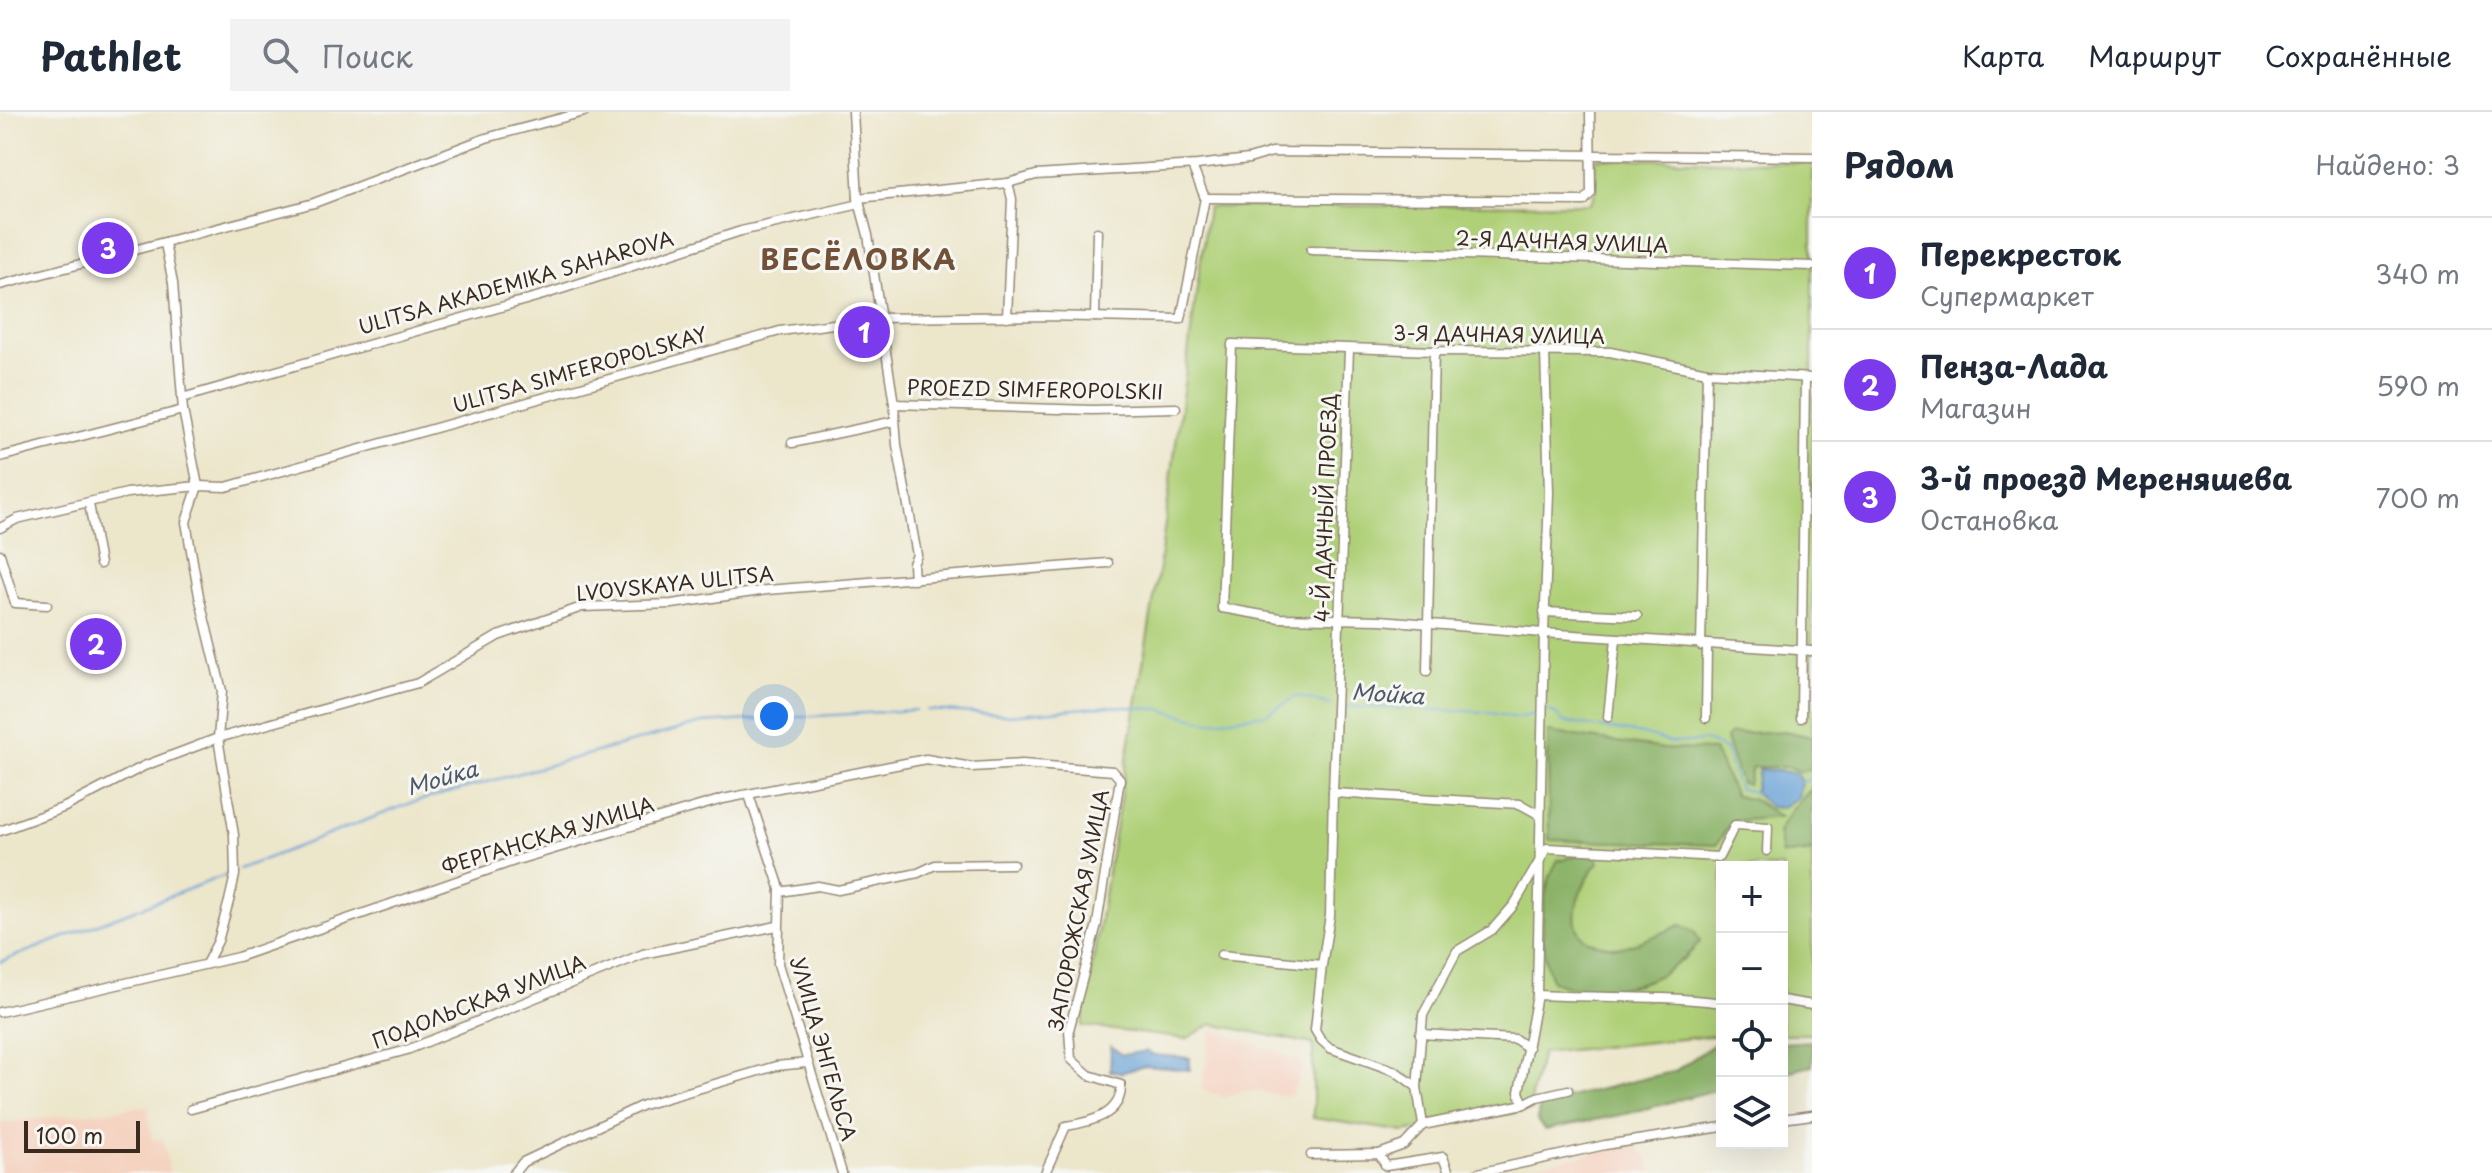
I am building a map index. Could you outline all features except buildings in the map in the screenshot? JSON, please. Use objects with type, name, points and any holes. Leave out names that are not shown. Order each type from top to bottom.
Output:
[{"type":"street","points":[[0,285],[314,203],[486,138],[584,112]]},
{"type":"street","points":[[853,112],[859,201],[917,555],[913,564],[914,580]]},
{"type":"street","points":[[1194,165],[1205,198],[1584,201],[1591,193],[1590,112]]},
{"type":"street","name":"ULITSA AKADEMIKA SAHAROVA","points":[[182,398],[543,295],[741,231],[859,201],[1008,183],[1036,175],[1194,165],[1249,159],[1272,152],[1308,150],[1812,157]]},
{"type":"street","points":[[1007,317],[1012,199],[1008,183]]},
{"type":"street","name":"ULITSA SIMFEROPOLSKAY","points":[[0,528],[17,519],[127,493],[198,486],[226,487],[780,331],[879,318],[1181,319],[1205,198]]},
{"type":"street","points":[[1095,317],[1097,232]]},
{"type":"street","points":[[165,244],[173,283],[183,410],[198,486],[186,522],[199,596],[222,691],[218,738],[234,835],[235,875],[224,923],[206,965]]},
{"type":"street","name":"2-Я ДАЧНАЯ УЛИЦА","points":[[1311,250],[1812,266]]},
{"type":"street","name":"3-Я ДАЧНАЯ УЛИЦА","points":[[1338,619],[1280,618],[1222,608],[1232,344],[1622,353],[1707,372],[1808,378]]},
{"type":"street","name":"4-Й ДАЧНЫЙ ПРОЕЗД","points":[[1349,349],[1335,669],[1330,916],[1315,1030],[1330,1048],[1395,1071],[1417,1087]]},
{"type":"street","points":[[1427,671],[1434,351]]},
{"type":"street","points":[[1524,1104],[1519,1092],[1537,995],[1538,814],[1549,493],[1545,352]]},
{"type":"street","points":[[1706,718],[1707,372]]},
{"type":"street","points":[[1801,718],[1807,651],[1808,378]]},
{"type":"street","name":"PROEZD SIMFEROPOLSKII","points":[[894,404],[1092,410],[1176,408]]},
{"type":"street","points":[[0,457],[183,410]]},
{"type":"street","points":[[792,443],[895,421]]},
{"type":"street","points":[[89,504],[100,564]]},
{"type":"street","points":[[0,554],[15,603],[47,605]]},
{"type":"street","name":"LVOVSKAYA ULITSA","points":[[0,831],[65,807],[144,766],[218,738],[418,683],[498,636],[582,607],[672,604],[767,590],[1108,563]]},
{"type":"street","points":[[1544,612],[1637,616]]},
{"type":"street","points":[[1338,619],[1807,651]]},
{"type":"street","points":[[1608,717],[1616,639]]},
{"type":"street","name":"ФЕРГАНСКАЯ УЛИЦА","points":[[0,1012],[206,965],[517,860],[723,799],[926,759],[972,767],[1022,764],[1117,773]]},
{"type":"street","name":"ЗАПОРОЖСКАЯ УЛИЦА","points":[[1045,1173],[1066,1126],[1103,1117],[1121,1094],[1121,1085],[1089,1075],[1071,1059],[1069,1030],[1097,924],[1120,779],[1117,773]]},
{"type":"street","points":[[1333,793],[1520,804],[1538,814]]},
{"type":"street","name":"УЛИЦА ЭНГЕЛЬСА","points":[[749,795],[780,892],[778,964],[802,1033],[807,1063],[842,1173]]},
{"type":"street","points":[[1423,1125],[1417,1087],[1423,1015],[1457,951],[1492,930],[1514,905],[1547,848],[1719,857],[1735,825],[1768,827],[1767,851]]},
{"type":"street","points":[[780,892],[818,886],[838,890],[918,873],[935,865],[1013,864]]},
{"type":"street","name":"ПОДОЛЬСКАЯ УЛИЦА","points":[[191,1109],[407,1050],[643,954],[777,926]]},
{"type":"street","points":[[1221,955],[1322,965]]},
{"type":"street","points":[[1537,995],[1613,999],[1683,998],[1716,1002]]},
{"type":"street","points":[[1788,1001],[1812,1005]]},
{"type":"street","points":[[1420,1034],[1515,1039],[1528,1048]]},
{"type":"street","points":[[514,1173],[523,1162],[643,1105],[776,1066],[807,1063]]},
{"type":"street","points":[[1311,1155],[1379,1154],[1404,1145],[1423,1125],[1524,1104],[1537,1097],[1568,1090]]},
{"type":"street","points":[[1788,1118],[1812,1115]]},
{"type":"street","points":[[1478,1173],[1605,1145],[1716,1128]]},
{"type":"street","points":[[1379,1154],[1386,1166],[1443,1157],[1449,1173]]},
{"type":"shaded area","points":[[1212,1029],[1305,1063],[1291,1096],[1243,1090],[1225,1098],[1201,1089]]},
{"type":"shaded area","points":[[148,1106],[152,1140],[163,1139],[170,1173],[0,1173],[0,1123]]},
{"type":"shaded area","points":[[1633,1145],[1648,1157],[1652,1173],[1516,1173],[1515,1169]]},
{"type":"green space","points":[[1595,158],[1812,163],[1812,1034],[1788,1034],[1788,861],[1716,861],[1716,1036],[1542,1053],[1531,1095],[1532,1110],[1404,1132],[1313,1118],[1313,1044],[1212,1024],[1186,1039],[1082,1026],[1159,568],[1208,207],[1590,204],[1595,193]]},
{"type":"green space","points":[[1785,731],[1812,737],[1812,768],[1800,772],[1790,767],[1752,767],[1748,785],[1741,783],[1726,739],[1729,734]]},
{"type":"green space","points":[[1548,732],[1665,749],[1714,750],[1735,796],[1754,800],[1780,817],[1732,821],[1716,845],[1549,840]]},
{"type":"green space","points":[[1812,788],[1812,851],[1782,855],[1778,832],[1792,809]]},
{"type":"green space","points":[[1588,854],[1596,856],[1599,862],[1579,897],[1576,922],[1580,933],[1589,941],[1622,947],[1681,925],[1694,931],[1700,942],[1668,970],[1632,986],[1593,989],[1552,981],[1543,936],[1544,904],[1551,873],[1558,860]]},
{"type":"green space","points":[[1812,1041],[1812,1066],[1788,1072],[1788,1043]]},
{"type":"green space","points":[[1716,1043],[1716,1090],[1630,1113],[1545,1130],[1537,1121],[1540,1104],[1675,1071]]},
{"type":"water","points":[[1759,769],[1796,773],[1801,782],[1798,797],[1781,808],[1770,807],[1754,793]]},
{"type":"water","points":[[1111,1046],[1122,1055],[1146,1051],[1153,1055],[1190,1058],[1190,1070],[1145,1066],[1120,1073],[1110,1071]]},
{"type":"waterway","name":"Мойка","points":[[927,710],[1008,715],[1108,706],[1159,709],[1208,722],[1266,714],[1297,696],[1332,705]]},
{"type":"waterway","name":"Мойка","points":[[1339,706],[1486,712],[1517,718],[1539,713]]},
{"type":"waterway","name":"Мойка","points":[[239,869],[411,803],[702,723],[915,710]]},
{"type":"waterway","name":"Мойка","points":[[1545,712],[1552,711],[1564,722],[1642,734],[1673,743],[1706,741],[1726,749],[1738,788],[1757,793]]},
{"type":"waterway","name":"Мойка","points":[[1801,782],[1809,780],[1812,772]]},
{"type":"waterway","name":"Мойка","points":[[0,962],[233,872]]},
{"type":"place","name":"3-й проезд Мереняшева","points":[[108,248]]},
{"type":"place","name":"Перекресток","points":[[864,332]]},
{"type":"place","name":"Пенза-Лада","points":[[96,644]]},
{"type":"district","name":"ВЕСЁЛОВКА","points":[[859,260]]}]
